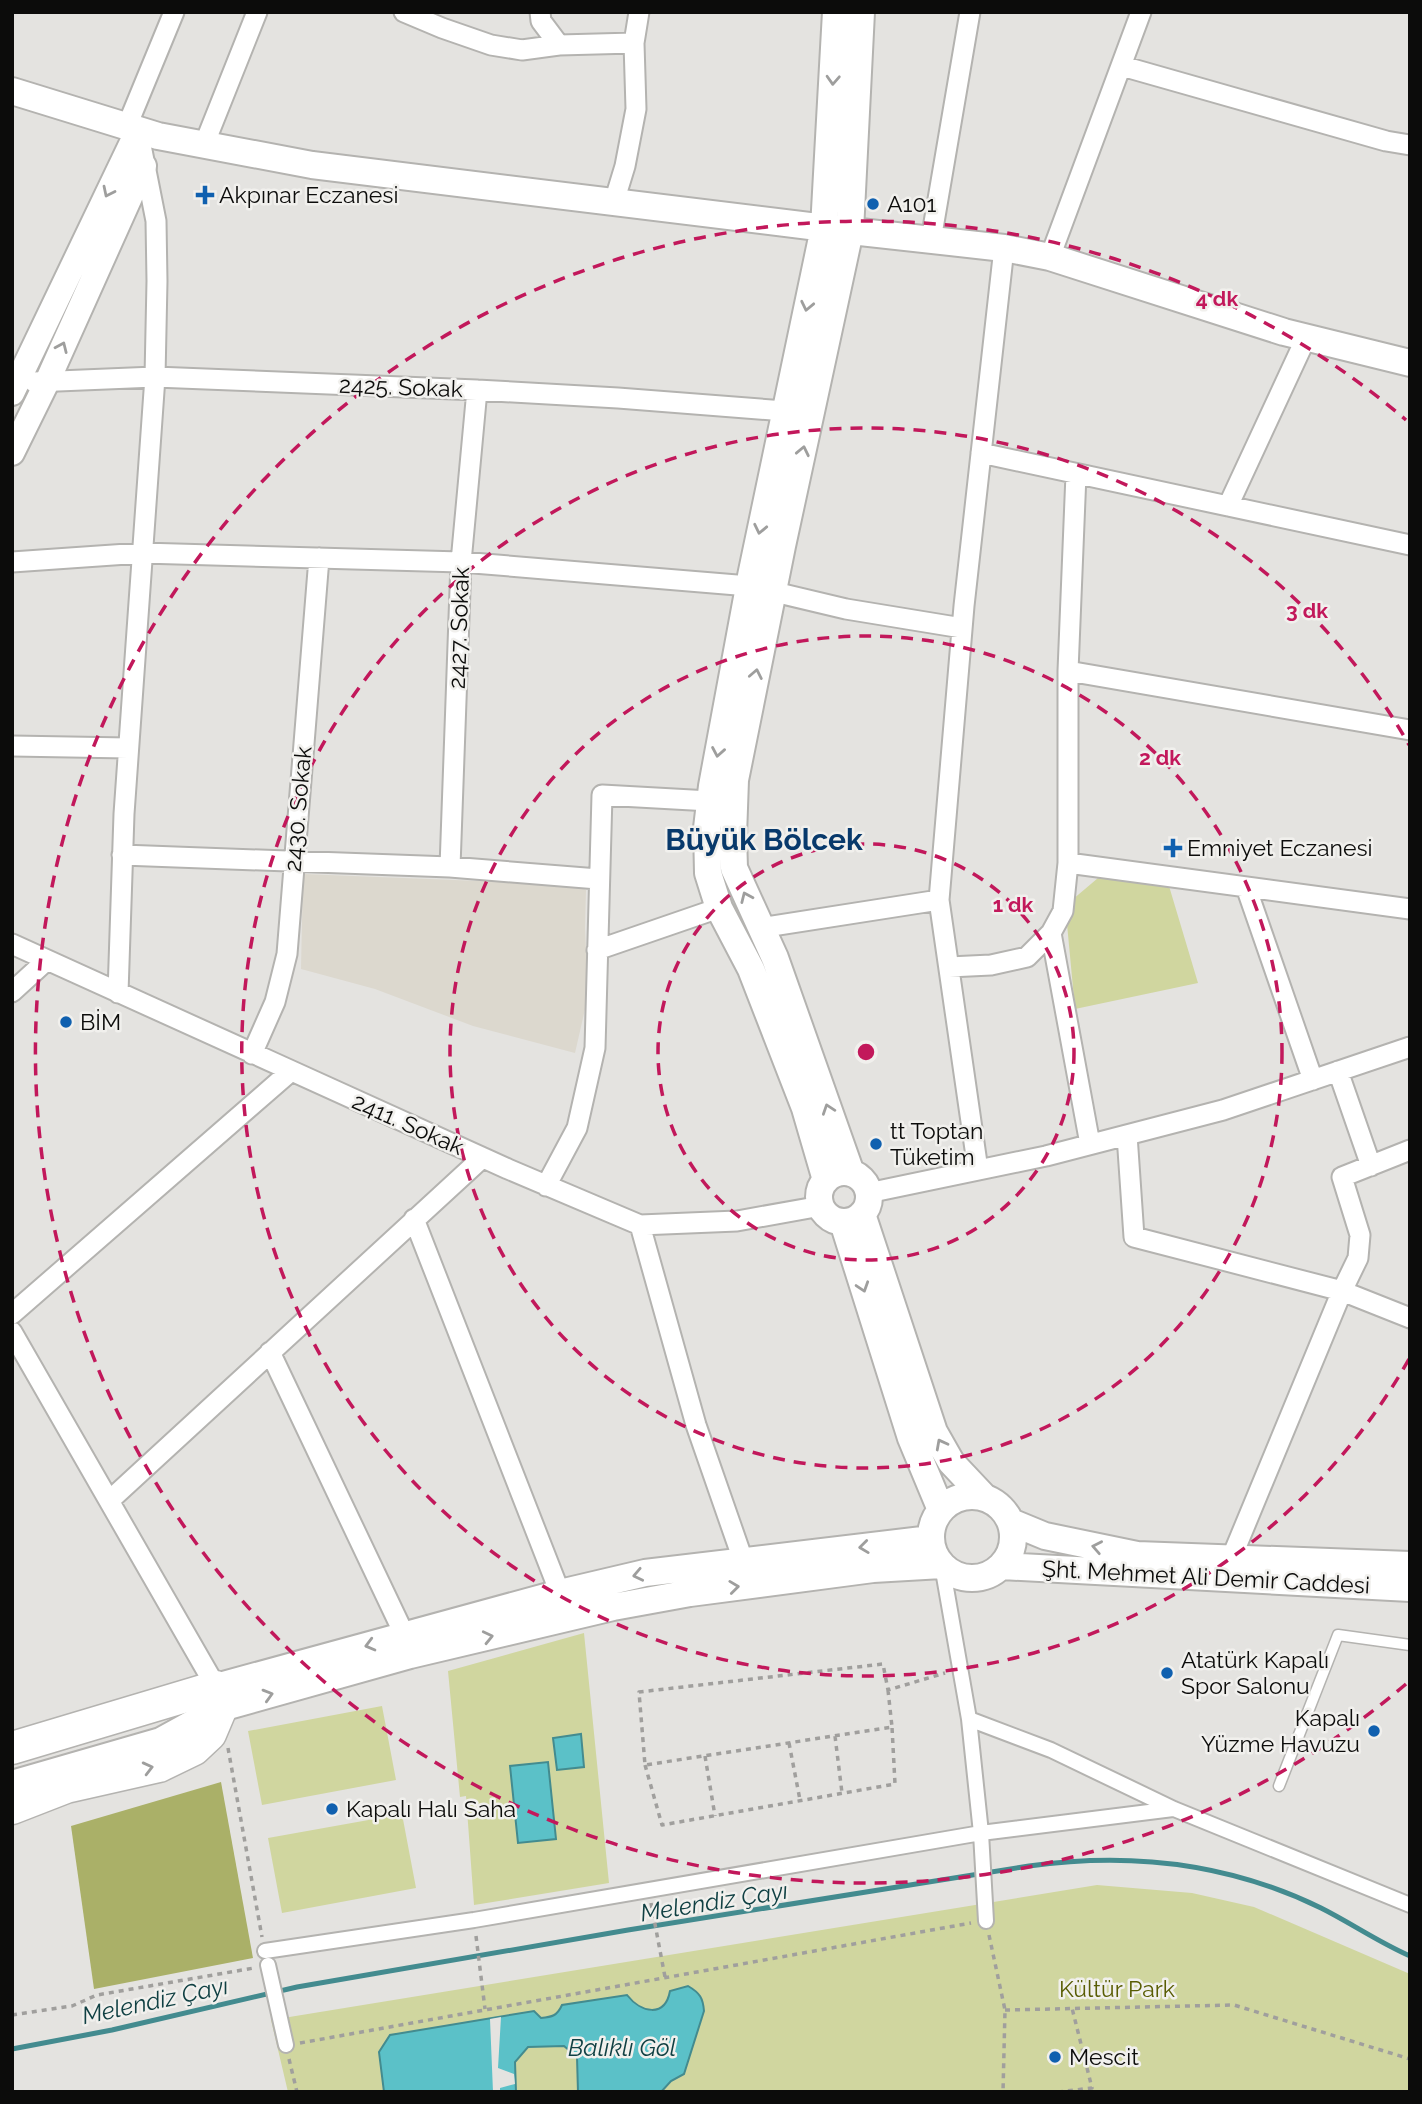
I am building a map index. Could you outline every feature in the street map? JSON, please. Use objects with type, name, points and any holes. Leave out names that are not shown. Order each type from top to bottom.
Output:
[{"type":"highway","points":[[12,1748],[218,1698],[210,1734],[194,1749],[159,1766],[66,1787],[12,1808]]},
{"type":"main road","points":[[836,12],[824,228],[785,411],[735,780],[734,868],[775,958],[850,1196],[934,1432],[951,1462],[984,1497]]},
{"type":"main road","points":[[861,12],[850,231],[710,802],[706,828],[708,873],[719,908],[751,969],[805,1108],[850,1196],[911,1438],[941,1510]]},
{"type":"main road","points":[[12,91],[141,131],[312,165],[1004,248],[1050,257],[1306,338],[1410,363]]},
{"type":"main road","points":[[821,1206],[820,1191],[850,1196]]},
{"type":"main road","points":[[984,1497],[995,1502],[1007,1514],[1014,1536],[1013,1547],[1002,1566],[990,1574],[977,1578],[962,1577],[947,1570],[935,1555],[931,1539],[933,1525],[941,1510],[957,1499],[984,1497]]},
{"type":"main road","name":"Şht. Mehmet Ali Demir Caddesi","points":[[1011,1522],[1045,1536],[1137,1555],[1410,1565]]},
{"type":"main road","points":[[12,1769],[150,1728],[193,1705],[405,1636],[560,1593],[645,1573],[931,1539]]},
{"type":"main road","points":[[12,1784],[160,1741],[218,1698],[613,1607],[690,1592],[873,1569],[942,1564]]},
{"type":"main road","name":"Şht. Mehmet Ali Demir Caddesi","points":[[1002,1566],[1410,1588]]},
{"type":"street","points":[[14,386],[141,131],[174,12]]},
{"type":"street","points":[[204,145],[257,12]]},
{"type":"street","points":[[404,12],[491,45],[522,50],[559,45],[634,43]]},
{"type":"street","points":[[540,12],[541,20],[559,45]]},
{"type":"street","points":[[614,202],[625,166],[636,109],[634,43],[639,12]]},
{"type":"street","points":[[931,240],[970,12]]},
{"type":"street","points":[[1050,257],[1141,12]]},
{"type":"street","points":[[1122,65],[1386,141],[1410,145]]},
{"type":"street","points":[[118,993],[128,748],[155,377],[156,221],[144,166],[141,131]]},
{"type":"street","points":[[12,453],[47,382],[144,166]]},
{"type":"street","points":[[978,1170],[939,900],[962,628],[1004,248]]},
{"type":"street","points":[[1228,506],[1306,338]]},
{"type":"street","name":"2425. Sokak","points":[[14,386],[155,377],[477,390],[785,411]]},
{"type":"street","name":"2427. Sokak","points":[[450,867],[461,562],[477,390]]},
{"type":"street","points":[[981,453],[1410,545]]},
{"type":"street","points":[[948,967],[991,965],[1027,957],[1051,933],[1063,911],[1068,863],[1068,671],[1076,474]]},
{"type":"street","points":[[12,562],[142,553],[461,562],[761,590],[846,609],[962,628]]},
{"type":"street","name":"2430. Sokak","points":[[252,1054],[275,1002],[287,954],[319,558]]},
{"type":"street","points":[[1068,671],[1410,730]]},
{"type":"street","points":[[12,747],[128,748]]},
{"type":"street","points":[[546,1186],[577,1128],[595,1048],[602,795],[710,802]]},
{"type":"street","points":[[122,855],[450,867],[598,879]]},
{"type":"street","points":[[1068,863],[1410,909]]},
{"type":"street","points":[[1246,887],[1313,1080]]},
{"type":"street","points":[[760,928],[939,900]]},
{"type":"street","points":[[597,950],[719,908]]},
{"type":"street","points":[[1051,933],[1090,1144]]},
{"type":"street","name":"2411. Sokak","points":[[12,943],[482,1158],[640,1225],[737,1221],[821,1206]]},
{"type":"street","points":[[12,992],[47,960]]},
{"type":"street","points":[[850,1196],[978,1170],[1223,1110],[1410,1048]]},
{"type":"street","points":[[12,1314],[291,1071]]},
{"type":"street","points":[[1338,1071],[1371,1166]]},
{"type":"street","points":[[1126,1135],[1134,1237],[1342,1291],[1410,1318]]},
{"type":"street","points":[[1231,1559],[1358,1258],[1360,1235],[1342,1177],[1410,1150]]},
{"type":"street","points":[[110,1501],[482,1158]]},
{"type":"street","points":[[414,1219],[560,1593]]},
{"type":"street","points":[[640,1225],[696,1425],[743,1560]]},
{"type":"street","points":[[12,1332],[110,1501],[218,1698]]},
{"type":"street","points":[[270,1352],[405,1636]]},
{"type":"street","points":[[942,1564],[969,1719],[981,1833],[986,1921]]},
{"type":"street","points":[[969,1719],[1051,1750],[1174,1808],[1410,1905]]},
{"type":"street","points":[[286,2045],[266,1958],[981,1833],[1174,1808]]},
{"type":"lane","points":[[1279,1786],[1338,1636],[1410,1644]]},
{"type":"path","points":[[883,1664],[892,1727],[895,1784],[662,1825],[645,1765],[639,1692],[883,1664]]},
{"type":"path","points":[[888,1690],[960,1668]]},
{"type":"path","points":[[645,1765],[892,1727]]},
{"type":"path","points":[[835,1736],[842,1793]]},
{"type":"path","points":[[789,1743],[800,1800]]},
{"type":"path","points":[[12,2015],[72,2006],[97,1995],[266,1958],[228,1746]]},
{"type":"path","points":[[705,1756],[715,1816]]},
{"type":"path","points":[[648,1890],[664,1977]]},
{"type":"path","points":[[474,1920],[485,2009]]},
{"type":"path","points":[[297,2092],[286,2045],[986,1921],[1005,2010],[1003,2092]]},
{"type":"path","points":[[1005,2010],[1234,2006],[1410,2059]]},
{"type":"path","points":[[1058,2092],[1093,2088],[1072,2008]]},
{"type":"shaded area","points":[[303,874],[577,885],[586,890],[588,996],[575,1053],[473,1026],[375,989],[301,969]]},
{"type":"green space","points":[[1098,878],[1169,886],[1198,983],[1075,1009],[1067,924],[1072,900]]},
{"type":"green space","points":[[584,1633],[609,1883],[474,1905],[466,1796],[460,1797],[448,1671]]},
{"type":"green space","points":[[382,1706],[396,1780],[262,1805],[248,1731]]},
{"type":"green space","points":[[221,1782],[253,1958],[94,1989],[71,1826]]},
{"type":"green space","points":[[402,1814],[416,1888],[282,1913],[268,1838]]},
{"type":"green space","name":"Kültür Park","points":[[1097,1885],[1192,1893],[1254,1907],[1410,1974],[1410,2092],[288,2092],[271,2020]]},
{"type":"water","points":[[581,1734],[584,1767],[557,1770],[553,1738]]},
{"type":"water","points":[[548,1762],[556,1839],[518,1843],[510,1766]]},
{"type":"water","name":"Balıklı Göl","points":[[688,1986],[700,1996],[704,2011],[684,2074],[671,2081],[661,2092],[578,2092],[577,2057],[564,2046],[528,2047],[515,2062],[516,2092],[384,2092],[379,2052],[390,2035],[534,2011],[541,2018],[548,2017],[556,2014],[562,2005],[627,1995],[639,2006],[652,2010],[663,2006],[670,1991]]},
{"type":"pier","points":[[501,2017],[498,2068],[514,2074],[515,2084],[500,2088],[500,2092],[493,2092],[490,2019]]},
{"type":"waterway","name":"Melendiz Çayı","points":[[12,2049],[112,2030],[297,1987],[628,1930],[1066,1862],[1141,1861],[1215,1871],[1251,1880],[1321,1908],[1410,1956]]},
{"type":"place","name":"Akpınar Eczanesi","points":[[205,195]]},
{"type":"place","name":"A101","points":[[873,204]]},
{"type":"place","name":"Emniyet Eczanesi","points":[[1173,848]]},
{"type":"place","name":"BİM","points":[[66,1022]]},
{"type":"place","name":"tt Toptan Tüketim","points":[[876,1144]]},
{"type":"place","name":"Atatürk Kapalı Spor Salonu","points":[[1167,1673]]},
{"type":"place","name":"Kapalı Yüzme Havuzu","points":[[1374,1731]]},
{"type":"place","name":"Kapalı Halı Saha","points":[[332,1809]]},
{"type":"place","name":"Mescit","points":[[1055,2057]]},
{"type":"district","name":"Büyük Bölcek","points":[[764,840]]}]
